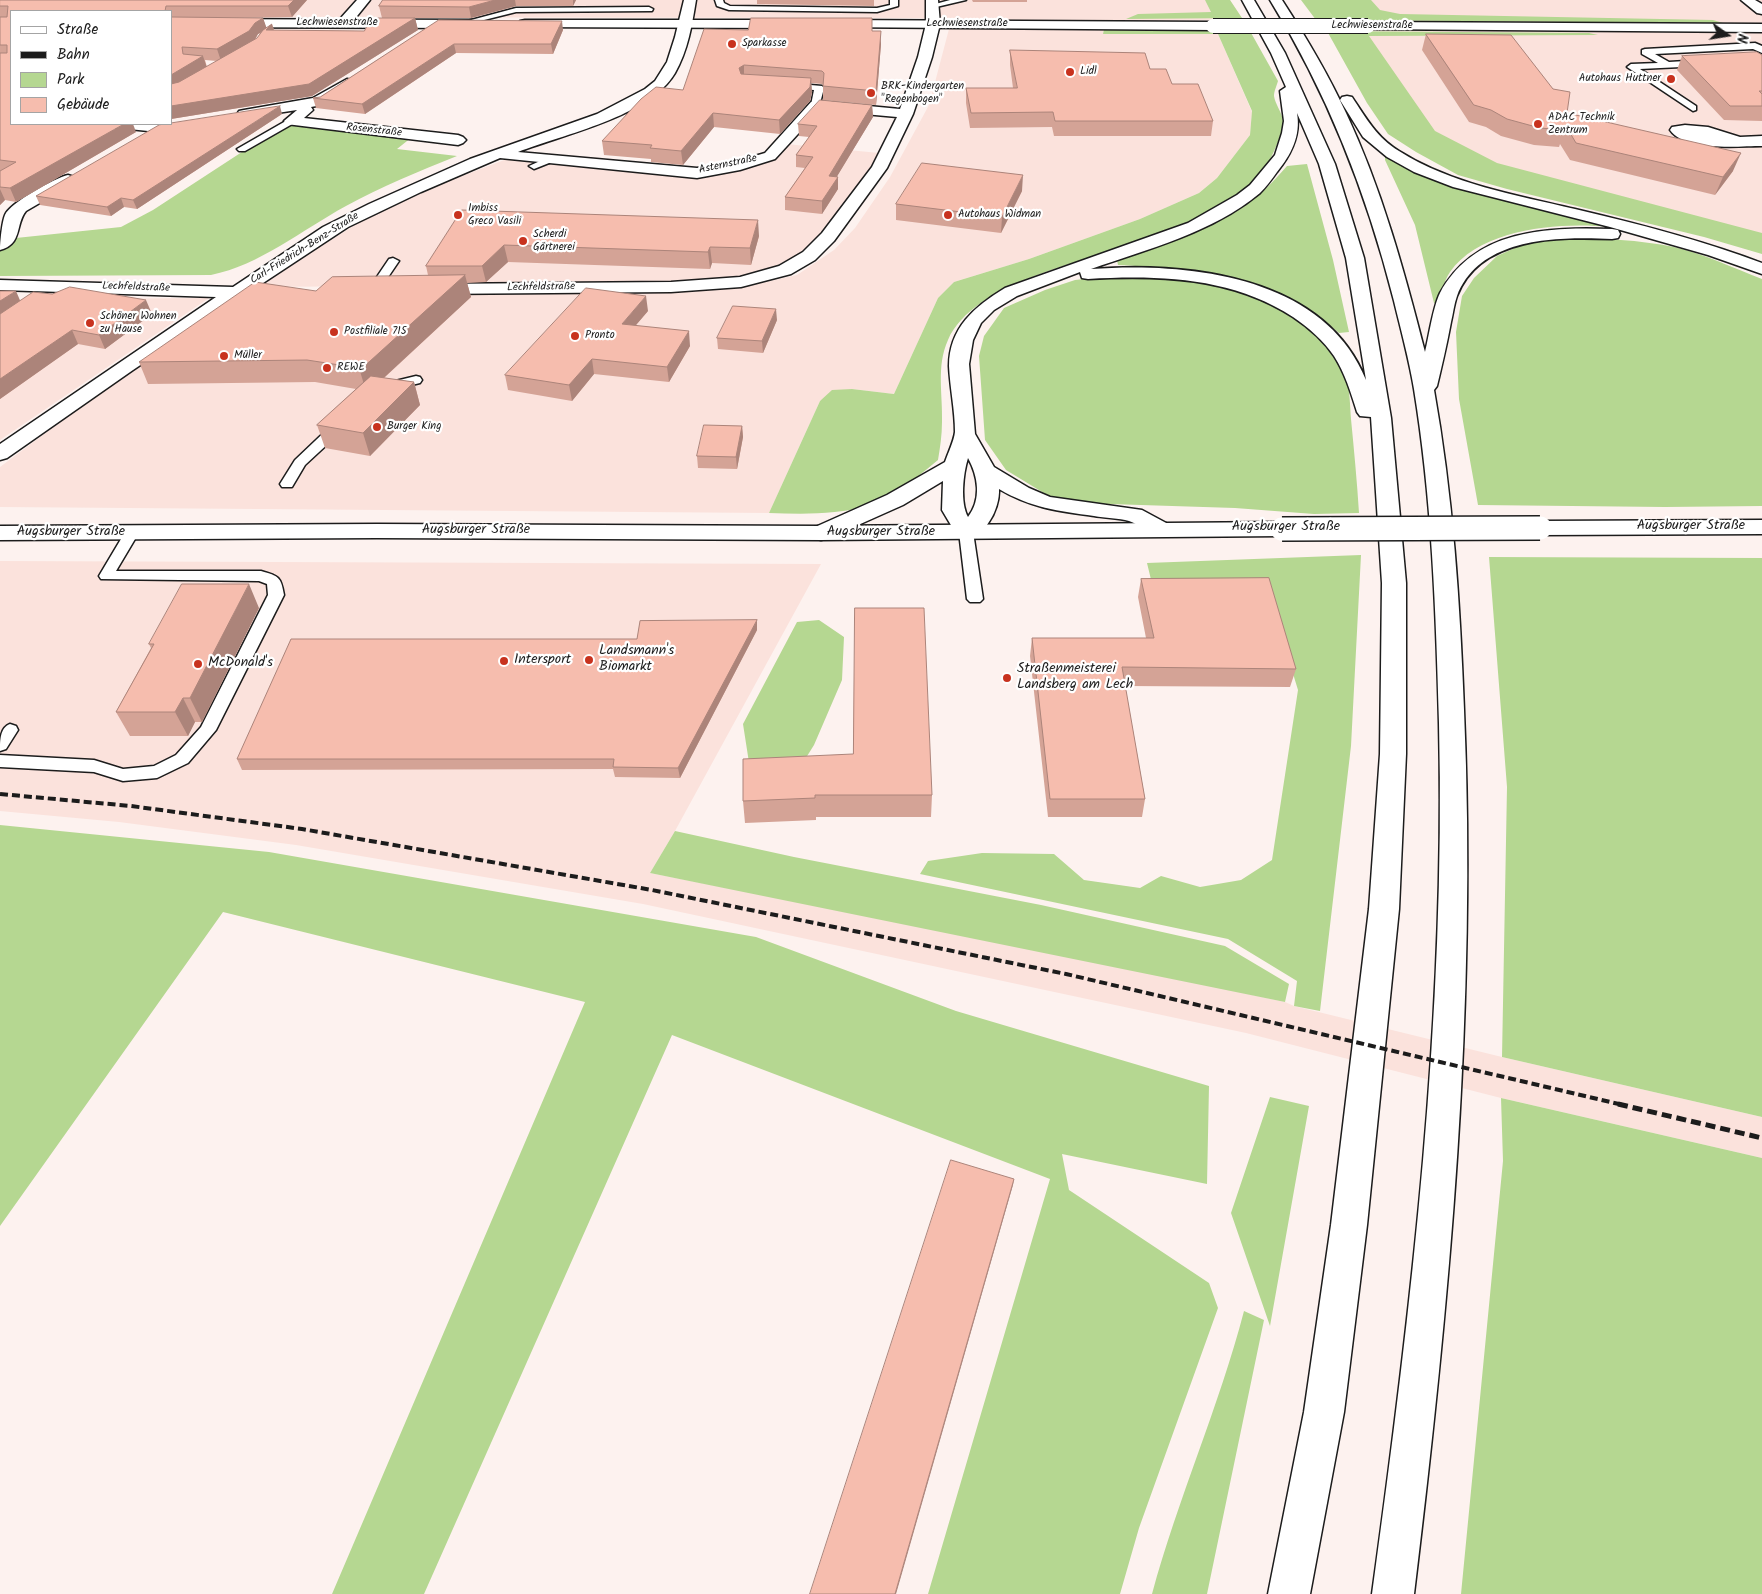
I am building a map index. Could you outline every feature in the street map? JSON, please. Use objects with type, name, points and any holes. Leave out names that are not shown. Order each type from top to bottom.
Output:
[{"type":"main road","name":"Carl-Friedrich-Benz-Straße","points":[[0,454],[97,385],[353,218],[499,154],[622,108],[651,92],[669,71],[685,24],[690,0]]},
{"type":"main road","points":[[1248,0],[1278,53],[1327,164],[1354,258],[1369,335],[1381,418],[1395,614],[1393,754],[1384,910],[1349,1225],[1325,1402],[1289,1594]]},
{"type":"main road","points":[[1276,0],[1302,41],[1325,85],[1378,211],[1393,259],[1425,392],[1438,501],[1448,623],[1455,765],[1454,923],[1443,1144],[1412,1451],[1393,1594]]},
{"type":"main road","points":[[1747,0],[1762,10]]},
{"type":"main road","name":"Lechfeldstraße","points":[[413,290],[672,287],[741,282],[785,270],[809,256],[828,237],[860,198],[879,168],[906,114],[925,57],[932,24],[932,3]]},
{"type":"main road","points":[[344,23],[359,4]]},
{"type":"main road","name":"Lechwiesenstraße","points":[[172,23],[260,21],[286,23],[438,24],[797,24]]},
{"type":"main road","points":[[415,38],[438,24]]},
{"type":"main road","name":"Lechwiesenstraße","points":[[826,24],[1762,28]]},
{"type":"main road","points":[[291,121],[363,72]]},
{"type":"main road","points":[[987,472],[988,492],[982,515],[966,532],[953,510],[956,465],[965,434],[959,364],[964,340],[973,321],[988,306],[1011,292],[1194,227],[1225,210],[1256,188],[1275,166],[1287,144],[1291,121],[1286,95],[1290,78]]},
{"type":"main road","points":[[1325,85],[1349,102],[1368,134],[1392,154],[1420,168],[1459,184],[1615,223],[1730,256],[1762,269]]},
{"type":"main road","points":[[234,116],[317,102]]},
{"type":"main road","points":[[816,105],[906,114]]},
{"type":"main road","name":"Asternstraße","points":[[499,154],[696,173],[770,156],[816,105]]},
{"type":"main road","name":"Rosenstraße","points":[[291,121],[458,140]]},
{"type":"main road","points":[[130,125],[163,128],[141,138]]},
{"type":"main road","points":[[1737,141],[1762,141]]},
{"type":"main road","points":[[0,245],[10,238],[13,230],[13,216],[20,208],[81,173]]},
{"type":"main road","points":[[1425,392],[1449,293],[1474,261],[1489,251],[1510,242],[1561,233],[1611,234],[1680,242]]},
{"type":"main road","points":[[1057,276],[1122,271],[1181,273],[1246,288],[1280,302],[1310,321],[1336,345],[1356,378],[1386,473]]},
{"type":"main road","name":"Lechfeldstraße","points":[[0,285],[236,293],[297,292]]},
{"type":"main road","points":[[354,290],[394,290]]},
{"type":"main road","points":[[965,434],[987,472],[1021,494],[1046,503],[1134,515],[1160,529]]},
{"type":"main road","points":[[821,533],[895,500],[956,465]]},
{"type":"main road","name":"Augsburger Straße","points":[[0,533],[131,534],[377,531],[821,533],[1160,529],[1762,527]]},
{"type":"lane","points":[[719,0],[720,4],[729,8],[878,10],[892,8],[894,0]]},
{"type":"lane","points":[[932,3],[962,0]]},
{"type":"lane","points":[[464,24],[516,10],[649,9]]},
{"type":"lane","points":[[269,34],[286,23]]},
{"type":"lane","points":[[1668,66],[1645,52],[1755,46],[1762,50]]},
{"type":"lane","points":[[1693,108],[1630,67],[1715,62]]},
{"type":"lane","points":[[780,85],[819,88],[816,105]]},
{"type":"lane","points":[[242,149],[291,121]]},
{"type":"lane","points":[[534,166],[551,159]]},
{"type":"lane","points":[[374,290],[393,261]]},
{"type":"lane","points":[[45,296],[60,286]]},
{"type":"lane","points":[[376,391],[416,380]]},
{"type":"lane","points":[[287,484],[300,463],[348,417]]},
{"type":"lane","points":[[966,532],[975,599]]},
{"type":"lane","points":[[0,761],[94,766],[123,775],[158,772],[182,759],[208,730],[276,595],[274,580],[261,576],[106,576],[131,534]]},
{"type":"lane","points":[[0,745],[10,730]]},
{"type":"shaded area","points":[[115,0],[1230,0],[1243,20],[1025,22],[940,21],[919,18],[172,17],[172,10],[103,10]]},
{"type":"shaded area","points":[[1325,0],[1762,0],[1762,242],[1485,173],[1410,132]]},
{"type":"shaded area","points":[[949,29],[1104,29],[1103,34],[1218,34],[1252,112],[1250,135],[1217,178],[1199,193],[1140,219],[1029,259],[954,282],[938,298],[894,394],[852,389],[820,401],[769,513],[0,507],[0,467],[100,392],[245,298],[671,290],[748,286],[797,275],[834,250],[855,228],[890,177],[929,105]]},
{"type":"shaded area","points":[[786,144],[879,153],[861,186],[839,215],[801,255],[780,267],[736,279],[671,284],[255,287],[363,220],[441,184],[507,159],[700,176],[745,167]]},
{"type":"shaded area","points":[[209,298],[0,440],[0,333],[49,299]]},
{"type":"shaded area","points":[[0,561],[821,564],[675,831],[650,873],[1066,954],[1285,1002],[1294,1006],[1502,1057],[1762,1117],[1762,1158],[1501,1098],[1246,1033],[643,904],[296,845],[119,822],[0,811]]},
{"type":"green space","points":[[1205,0],[1230,0],[1242,18],[1126,19],[1138,14],[1211,12]]},
{"type":"green space","points":[[1301,0],[1371,0],[1380,10],[1400,14],[1713,20],[1723,23],[1316,20]]},
{"type":"green space","points":[[1104,29],[1250,31],[1278,81],[1274,96],[1283,121],[1278,142],[1265,168],[1254,180],[1226,203],[1169,232],[1035,276],[1007,288],[982,302],[962,320],[948,340],[944,350],[941,370],[942,427],[938,460],[905,486],[877,503],[856,509],[819,513],[769,513],[820,401],[832,390],[852,389],[894,394],[938,298],[954,282],[1029,259],[1140,219],[1199,193],[1217,178],[1250,135],[1252,111],[1218,34],[1103,34]]},
{"type":"green space","points":[[1327,31],[1589,33],[1598,35],[1369,36],[1435,131],[1497,163],[1762,233],[1762,254],[1704,237],[1507,189],[1458,175],[1388,134],[1367,103]]},
{"type":"green space","points":[[291,123],[412,137],[397,149],[457,156],[359,199],[264,255],[229,270],[211,275],[0,276],[0,250],[16,238],[121,227],[153,210],[245,150]]},
{"type":"green space","points":[[1389,155],[1417,170],[1609,227],[1546,227],[1501,237],[1481,246],[1464,257],[1450,272],[1444,283],[1438,304],[1434,303],[1415,225],[1385,160],[1385,156]]},
{"type":"green space","points":[[1307,164],[1333,260],[1349,332],[1339,333],[1314,313],[1286,296],[1246,281],[1183,270],[1118,265],[1117,260],[1174,240],[1229,214],[1263,191],[1287,166]]},
{"type":"green space","points":[[1566,238],[1621,240],[1674,247],[1708,257],[1762,279],[1762,506],[1478,505],[1459,399],[1456,332],[1462,296],[1474,278],[1497,256],[1538,240]]},
{"type":"green space","points":[[1102,277],[1165,278],[1198,282],[1230,289],[1261,299],[1289,314],[1314,333],[1341,368],[1347,382],[1350,398],[1359,513],[1314,514],[1235,508],[1078,503],[1052,498],[1006,470],[985,440],[979,356],[984,336],[1004,308],[1045,290],[1075,280]]},
{"type":"green space","points":[[1361,555],[1351,746],[1320,1011],[1294,1006],[1297,981],[1228,939],[920,874],[928,861],[982,853],[1054,854],[1084,880],[1140,888],[1161,876],[1200,887],[1241,880],[1272,860],[1298,690],[1268,592],[1154,592],[1147,563]]},
{"type":"green space","points":[[1489,557],[1762,558],[1762,1117],[1502,1057],[1507,787]]},
{"type":"green space","points":[[819,620],[844,637],[842,680],[814,745],[804,761],[750,769],[743,724],[797,622]]},
{"type":"green space","points":[[0,825],[269,852],[756,937],[956,1011],[1209,1086],[1207,1184],[1062,1154],[1069,1190],[1209,1283],[1218,1308],[1139,1528],[1120,1594],[928,1594],[1050,1179],[672,1035],[424,1594],[332,1594],[585,1002],[223,912],[0,1226]]},
{"type":"green space","points":[[675,831],[794,857],[1041,905],[1225,946],[1289,984],[1285,1002],[650,873]]},
{"type":"green space","points":[[1270,1097],[1309,1106],[1270,1326],[1231,1213]]},
{"type":"green space","points":[[1501,1098],[1762,1158],[1762,1594],[1461,1594],[1503,1161]]},
{"type":"green space","points":[[1244,1311],[1264,1320],[1207,1594],[1152,1594],[1162,1558],[1223,1382]]},
{"type":"building","points":[[0,0],[294,0],[288,6],[166,6],[165,10],[10,10],[10,125],[122,125],[10,188],[0,187],[0,171],[16,162],[0,160],[0,53],[7,53],[7,45],[0,45],[0,17],[7,17],[8,6],[0,6]]},
{"type":"building","points":[[383,0],[495,0],[469,7],[379,6]]},
{"type":"building","points":[[172,17],[263,18],[255,23],[249,31],[217,49],[182,47],[183,54],[203,56],[172,74]]},
{"type":"building","points":[[372,18],[415,18],[309,84],[172,106],[172,84],[179,82],[257,38],[263,30],[272,24],[266,30],[364,31]]},
{"type":"building","points":[[751,18],[872,18],[872,31],[881,31],[876,91],[823,86],[824,73],[822,71],[744,65],[739,68],[741,74],[811,78],[810,87],[779,120],[713,113],[681,151],[650,148],[652,145],[602,141],[641,99],[656,87],[683,90],[704,29],[748,30]]},
{"type":"building","points":[[439,20],[562,21],[551,44],[454,44],[362,104],[313,98],[320,97]]},
{"type":"building","points":[[1426,34],[1511,35],[1553,89],[1570,92],[1567,113],[1741,153],[1723,177],[1576,143],[1566,126],[1565,130],[1540,128],[1507,119],[1491,110],[1474,105]]},
{"type":"building","points":[[1010,50],[1145,53],[1150,69],[1166,69],[1172,84],[1198,84],[1213,121],[1055,121],[1053,112],[971,113],[966,88],[1017,88]]},
{"type":"building","points":[[1757,52],[1762,55],[1762,91],[1759,91],[1762,94],[1762,106],[1730,106],[1682,56]]},
{"type":"building","points":[[820,100],[872,105],[829,176],[838,177],[822,201],[785,197],[813,157],[796,155],[817,126],[798,124]]},
{"type":"building","points":[[280,106],[133,200],[121,198],[107,207],[36,196],[159,125],[172,125],[172,123]]},
{"type":"building","points":[[922,163],[1023,175],[1002,217],[896,204]]},
{"type":"building","points":[[462,210],[758,220],[750,248],[710,247],[708,252],[504,245],[482,266],[426,266]]},
{"type":"building","points":[[465,275],[369,362],[359,368],[307,360],[139,362],[255,282],[316,291],[332,277]]},
{"type":"building","points":[[70,287],[146,300],[99,335],[72,330],[0,379],[0,314],[33,292],[52,294]]},
{"type":"building","points":[[586,288],[646,296],[622,324],[689,331],[667,367],[592,359],[569,385],[505,375]]},
{"type":"building","points":[[0,291],[16,291],[0,301]]},
{"type":"building","points":[[733,306],[776,309],[762,341],[717,338]]},
{"type":"building","points":[[371,376],[414,382],[363,433],[317,425]]},
{"type":"building","points":[[704,425],[742,426],[736,457],[697,456]]},
{"type":"building","points":[[1269,578],[1296,669],[1122,667],[1145,799],[1050,799],[1032,638],[1154,638],[1141,579]]},
{"type":"building","points":[[182,584],[249,584],[190,698],[183,698],[175,712],[116,712],[154,644],[149,644]]},
{"type":"building","points":[[855,608],[924,608],[932,795],[815,795],[815,798],[743,801],[743,759],[853,754]]},
{"type":"building","points":[[757,620],[678,768],[613,767],[614,759],[237,759],[291,639],[637,639],[640,621]]},
{"type":"building","points":[[951,1160],[1014,1179],[895,1594],[810,1594]]},
{"type":"railway","points":[[0,794],[131,806],[302,829],[652,890],[1066,974],[1623,1105]]},
{"type":"railway","points":[[1618,1104],[1762,1138]]},
{"type":"place","name":"Sparkasse","points":[[732,44]]},
{"type":"place","name":"Lidl","points":[[1070,72]]},
{"type":"place","name":"Autohaus Huttner","points":[[1671,79]]},
{"type":"place","name":"BRK-Kindergarten \"Regenbogen\"","points":[[871,93]]},
{"type":"place","name":"ADAC Technik Zentrum","points":[[1538,124]]},
{"type":"place","name":"Imbiss Greco Vasili","points":[[458,215]]},
{"type":"place","name":"Autohaus Widman","points":[[948,215]]},
{"type":"place","name":"Scherdi Gärtnerei","points":[[523,241]]},
{"type":"place","name":"Schöner Wohnen zu Hause","points":[[90,323]]},
{"type":"place","name":"Postfiliale 715","points":[[334,332]]},
{"type":"place","name":"Pronto","points":[[575,336]]},
{"type":"place","name":"Müller","points":[[224,356]]},
{"type":"place","name":"REWE","points":[[327,368]]},
{"type":"place","name":"Burger King","points":[[377,427]]},
{"type":"place","name":"Landsmann's Biomarkt","points":[[589,660]]},
{"type":"place","name":"Intersport","points":[[504,661]]},
{"type":"place","name":"McDonald's","points":[[198,664]]},
{"type":"place","name":"Straßenmeisterei Landsberg am Lech","points":[[1007,678]]}]
